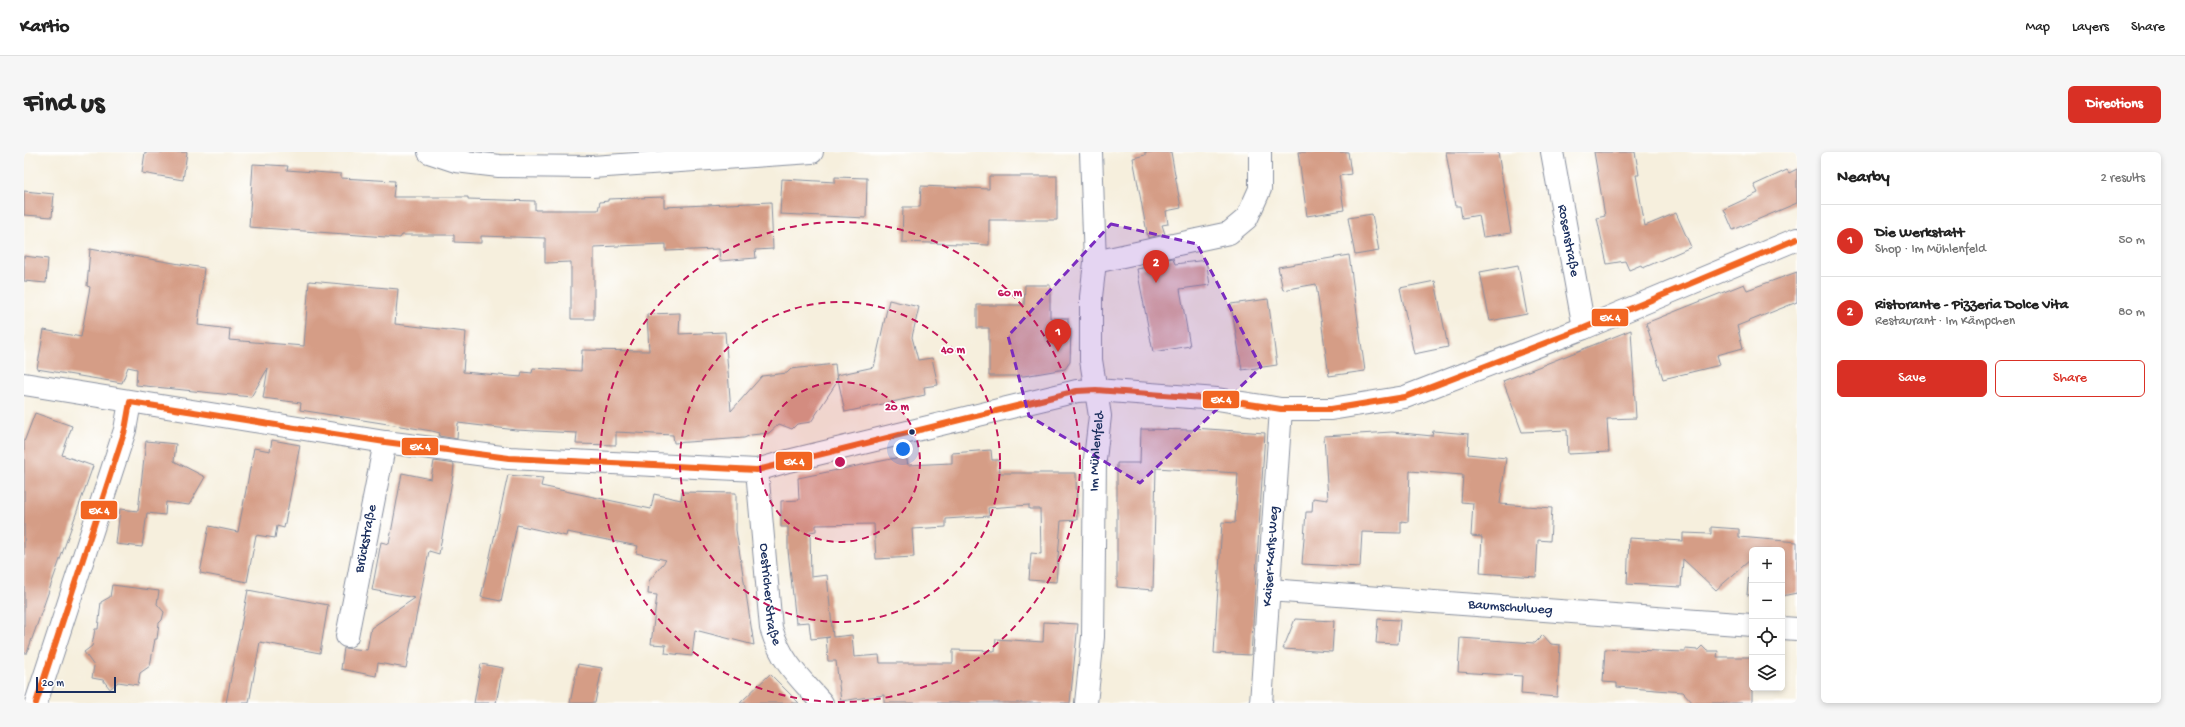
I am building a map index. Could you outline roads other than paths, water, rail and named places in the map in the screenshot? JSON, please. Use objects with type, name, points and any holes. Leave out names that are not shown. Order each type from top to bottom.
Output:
[{"type":"street","points":[[429,152],[456,161],[499,166],[592,167],[812,152]]},
{"type":"street","name":"Im Mühlenfeld","points":[[1086,703],[1093,637],[1095,459],[1100,416],[1091,360],[1091,297],[1095,262],[1091,152]]},
{"type":"street","points":[[1095,262],[1229,233],[1247,218],[1260,189],[1260,152]]},
{"type":"street","name":"Rosenstraße","points":[[1552,152],[1584,328]]},
{"type":"street","points":[[24,384],[385,442],[510,458],[757,470],[788,461],[1077,392],[1096,390],[1218,399],[1281,409],[1331,409],[1405,397],[1584,328],[1797,239]]},
{"type":"street","points":[[36,703],[123,437],[130,402]]},
{"type":"street","name":"Kaiser-Karls-Weg","points":[[1261,703],[1281,409]]},
{"type":"street","name":"Brückstraße","points":[[347,636],[385,442]]},
{"type":"street","name":"Oestricher Straße","points":[[757,470],[771,628],[777,646],[786,662],[822,703]]},
{"type":"street","name":"Baumschulweg","points":[[1268,590],[1749,625]]},
{"type":"street","points":[[1785,628],[1797,629]]},
{"type":"place","name":"Ristorante - Pizzeria Dolce Vita","points":[[1156,283]]},
{"type":"place","name":"Die Werkstatt","points":[[1058,352]]}]
